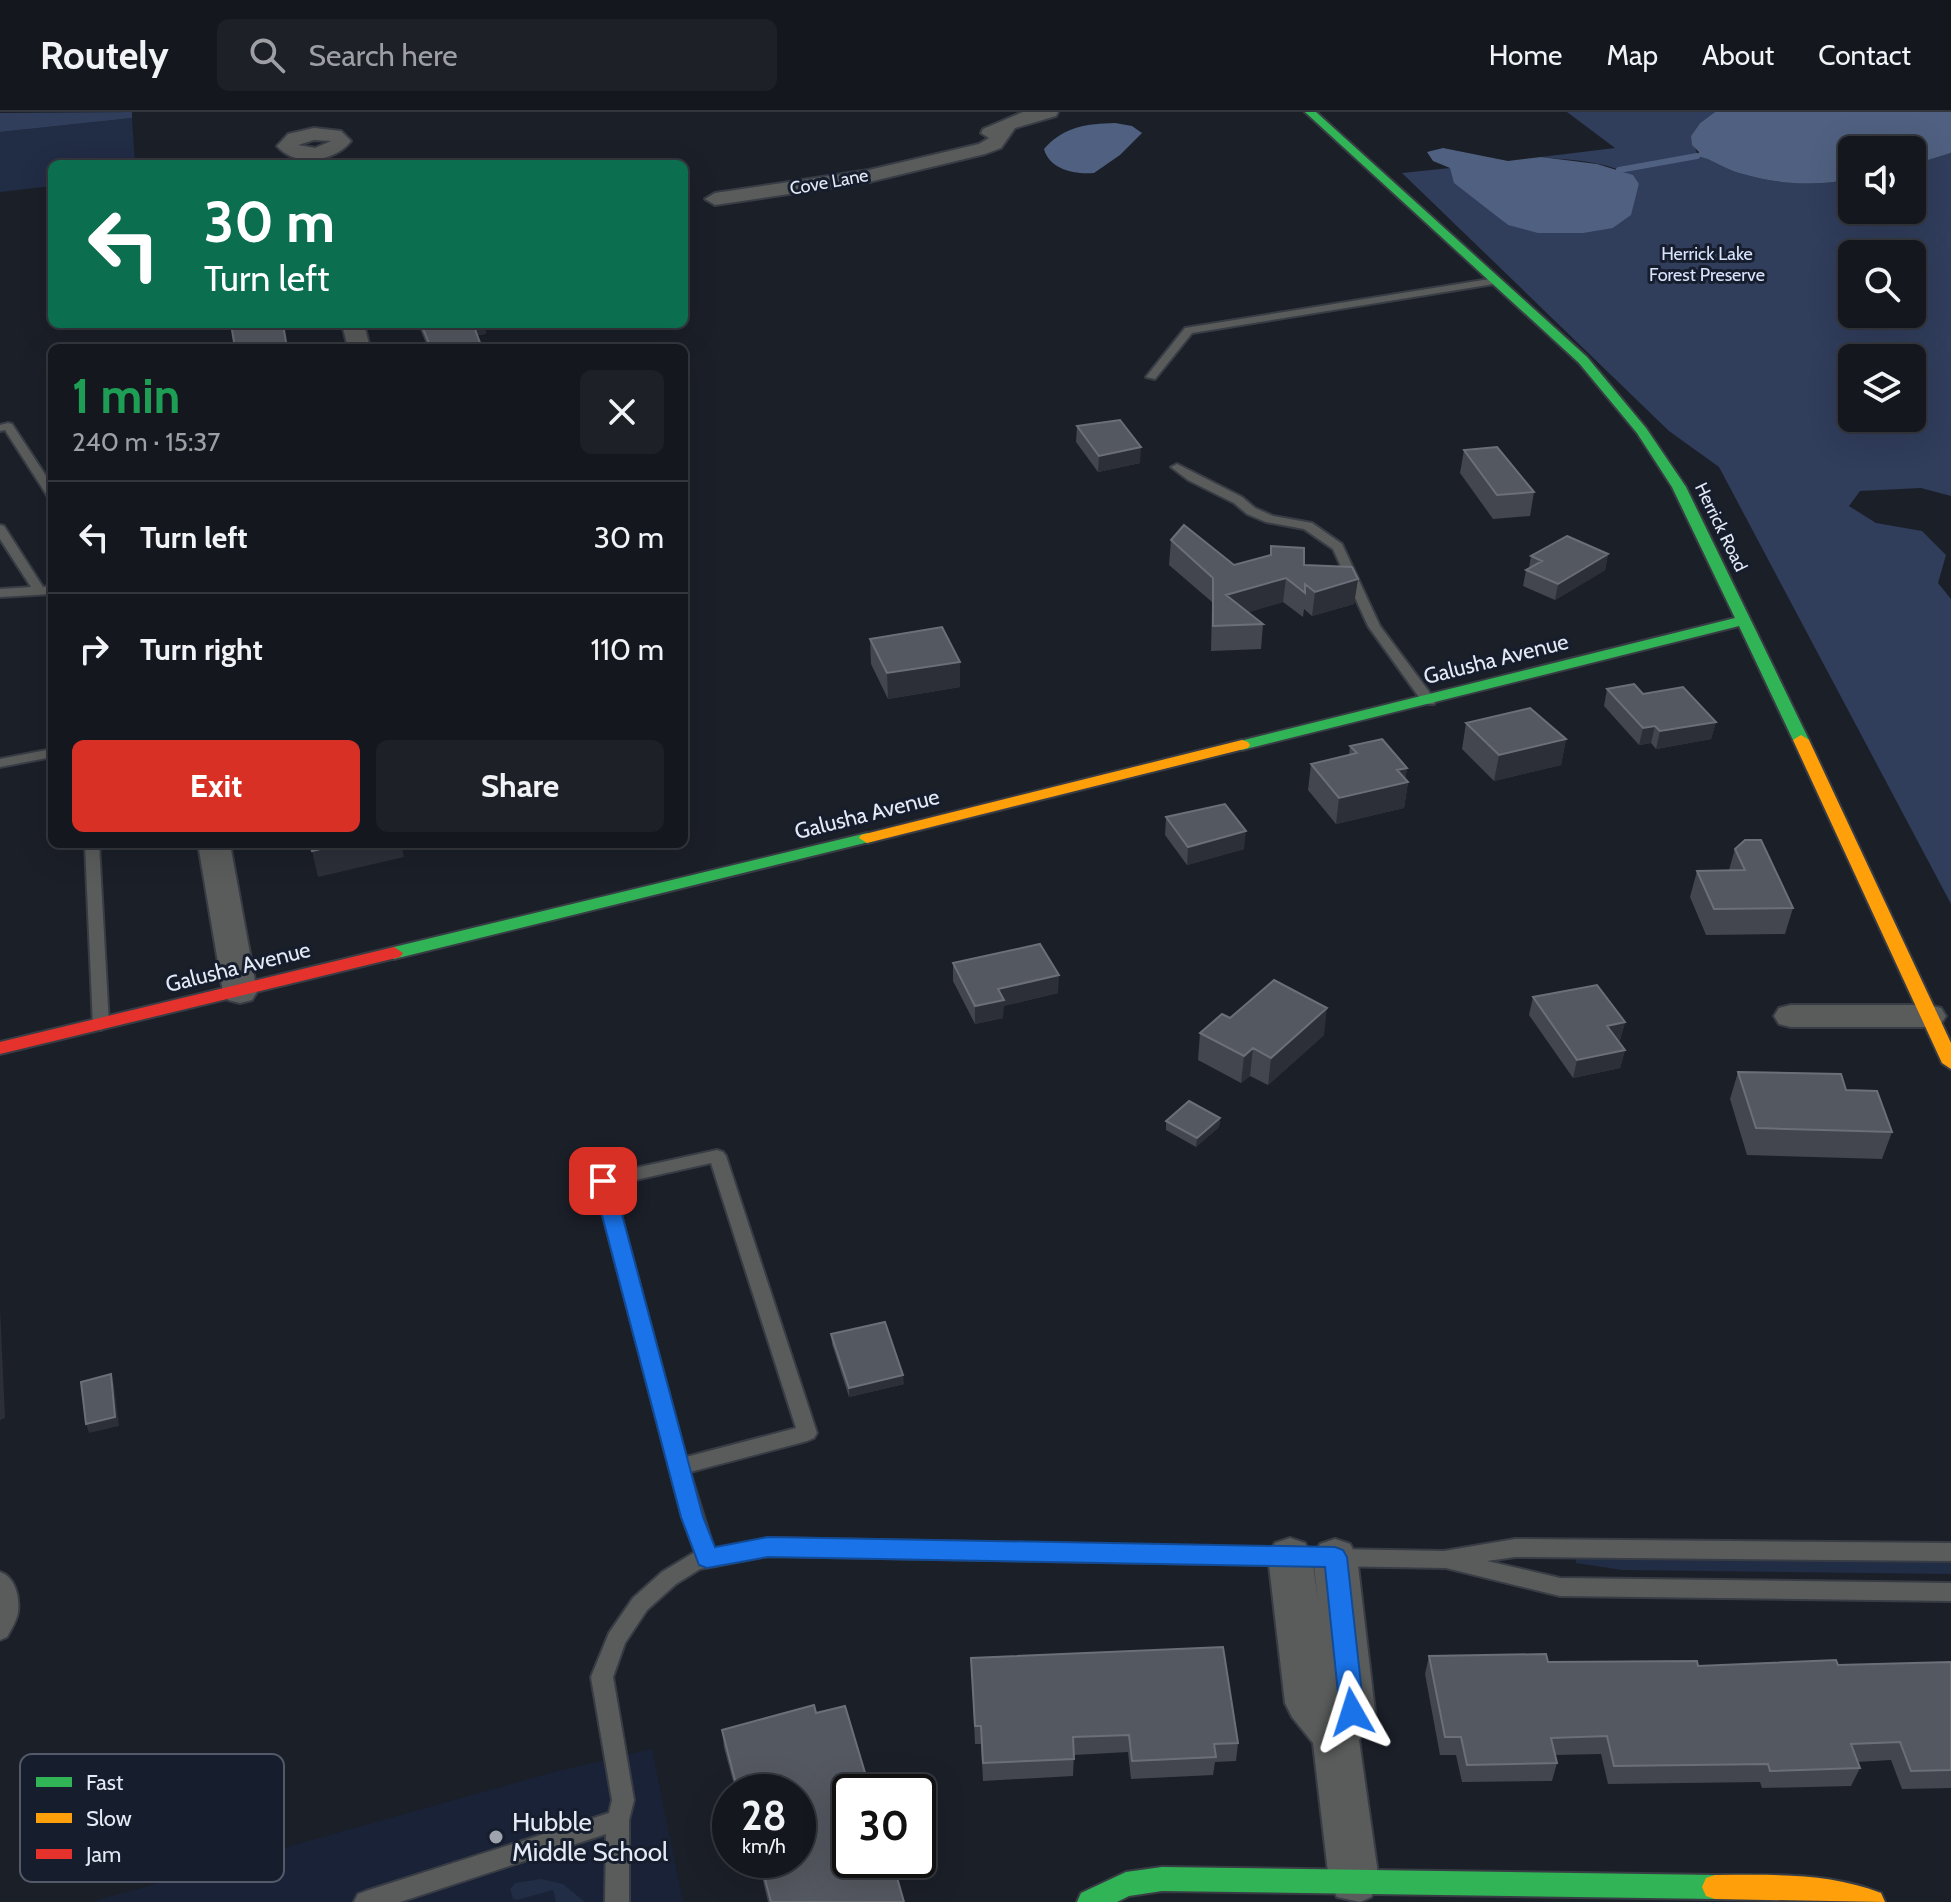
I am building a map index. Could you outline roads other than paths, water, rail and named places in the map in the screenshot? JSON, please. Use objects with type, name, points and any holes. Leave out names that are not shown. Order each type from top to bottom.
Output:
[{"type":"street","name":"Cove Lane","points":[[715,199],[869,176],[994,144],[1009,124],[1049,112]]},
{"type":"street","name":"Herrick Road","points":[[1310,112],[1583,360],[1642,431],[1679,487],[1745,620],[1951,1063]]},
{"type":"street","name":"Galusha Avenue","points":[[0,1048],[1429,701],[1745,620]]},
{"type":"street","points":[[215,848],[240,992]]},
{"type":"street","points":[[1791,1016],[1929,1016]]},
{"type":"street","points":[[1290,1556],[1308,1703],[1335,1735],[1354,1881]]},
{"type":"street","points":[[1335,1557],[1352,1712],[1335,1735]]},
{"type":"street","points":[[1090,1902],[1126,1884],[1162,1879],[1816,1888],[1872,1902]]},
{"type":"lane","points":[[1151,377],[1189,330],[1496,281]]},
{"type":"lane","points":[[0,428],[8,426],[48,488]]},
{"type":"lane","points":[[1177,467],[1192,478],[1238,500],[1251,511],[1270,519],[1308,526],[1328,537],[1346,559],[1374,626],[1429,701]]},
{"type":"lane","points":[[0,529],[45,590]]},
{"type":"lane","points":[[0,593],[45,590]]},
{"type":"lane","points":[[0,763],[48,754]]},
{"type":"lane","points":[[92,848],[101,1025]]},
{"type":"lane","points":[[679,1467],[807,1433],[717,1156],[603,1181],[692,1517],[707,1558]]},
{"type":"lane","points":[[617,1902],[618,1820],[623,1800],[602,1677],[616,1639],[640,1604],[669,1578],[695,1561],[768,1547],[1444,1560],[1515,1548],[1951,1552]]},
{"type":"lane","points":[[1444,1560],[1560,1587],[1951,1592]]},
{"type":"lane","points":[[0,1581],[4,1584],[8,1612],[0,1631]]},
{"type":"lane","points":[[366,1902],[618,1820]]},
{"type":"waterway","points":[[1619,170],[1697,156]]},
{"type":"place","name":"Hubble Middle School","points":[[496,1837]]},
{"type":"park label","name":"Herrick Lake Forest Preserve","points":[[1707,264]]}]
